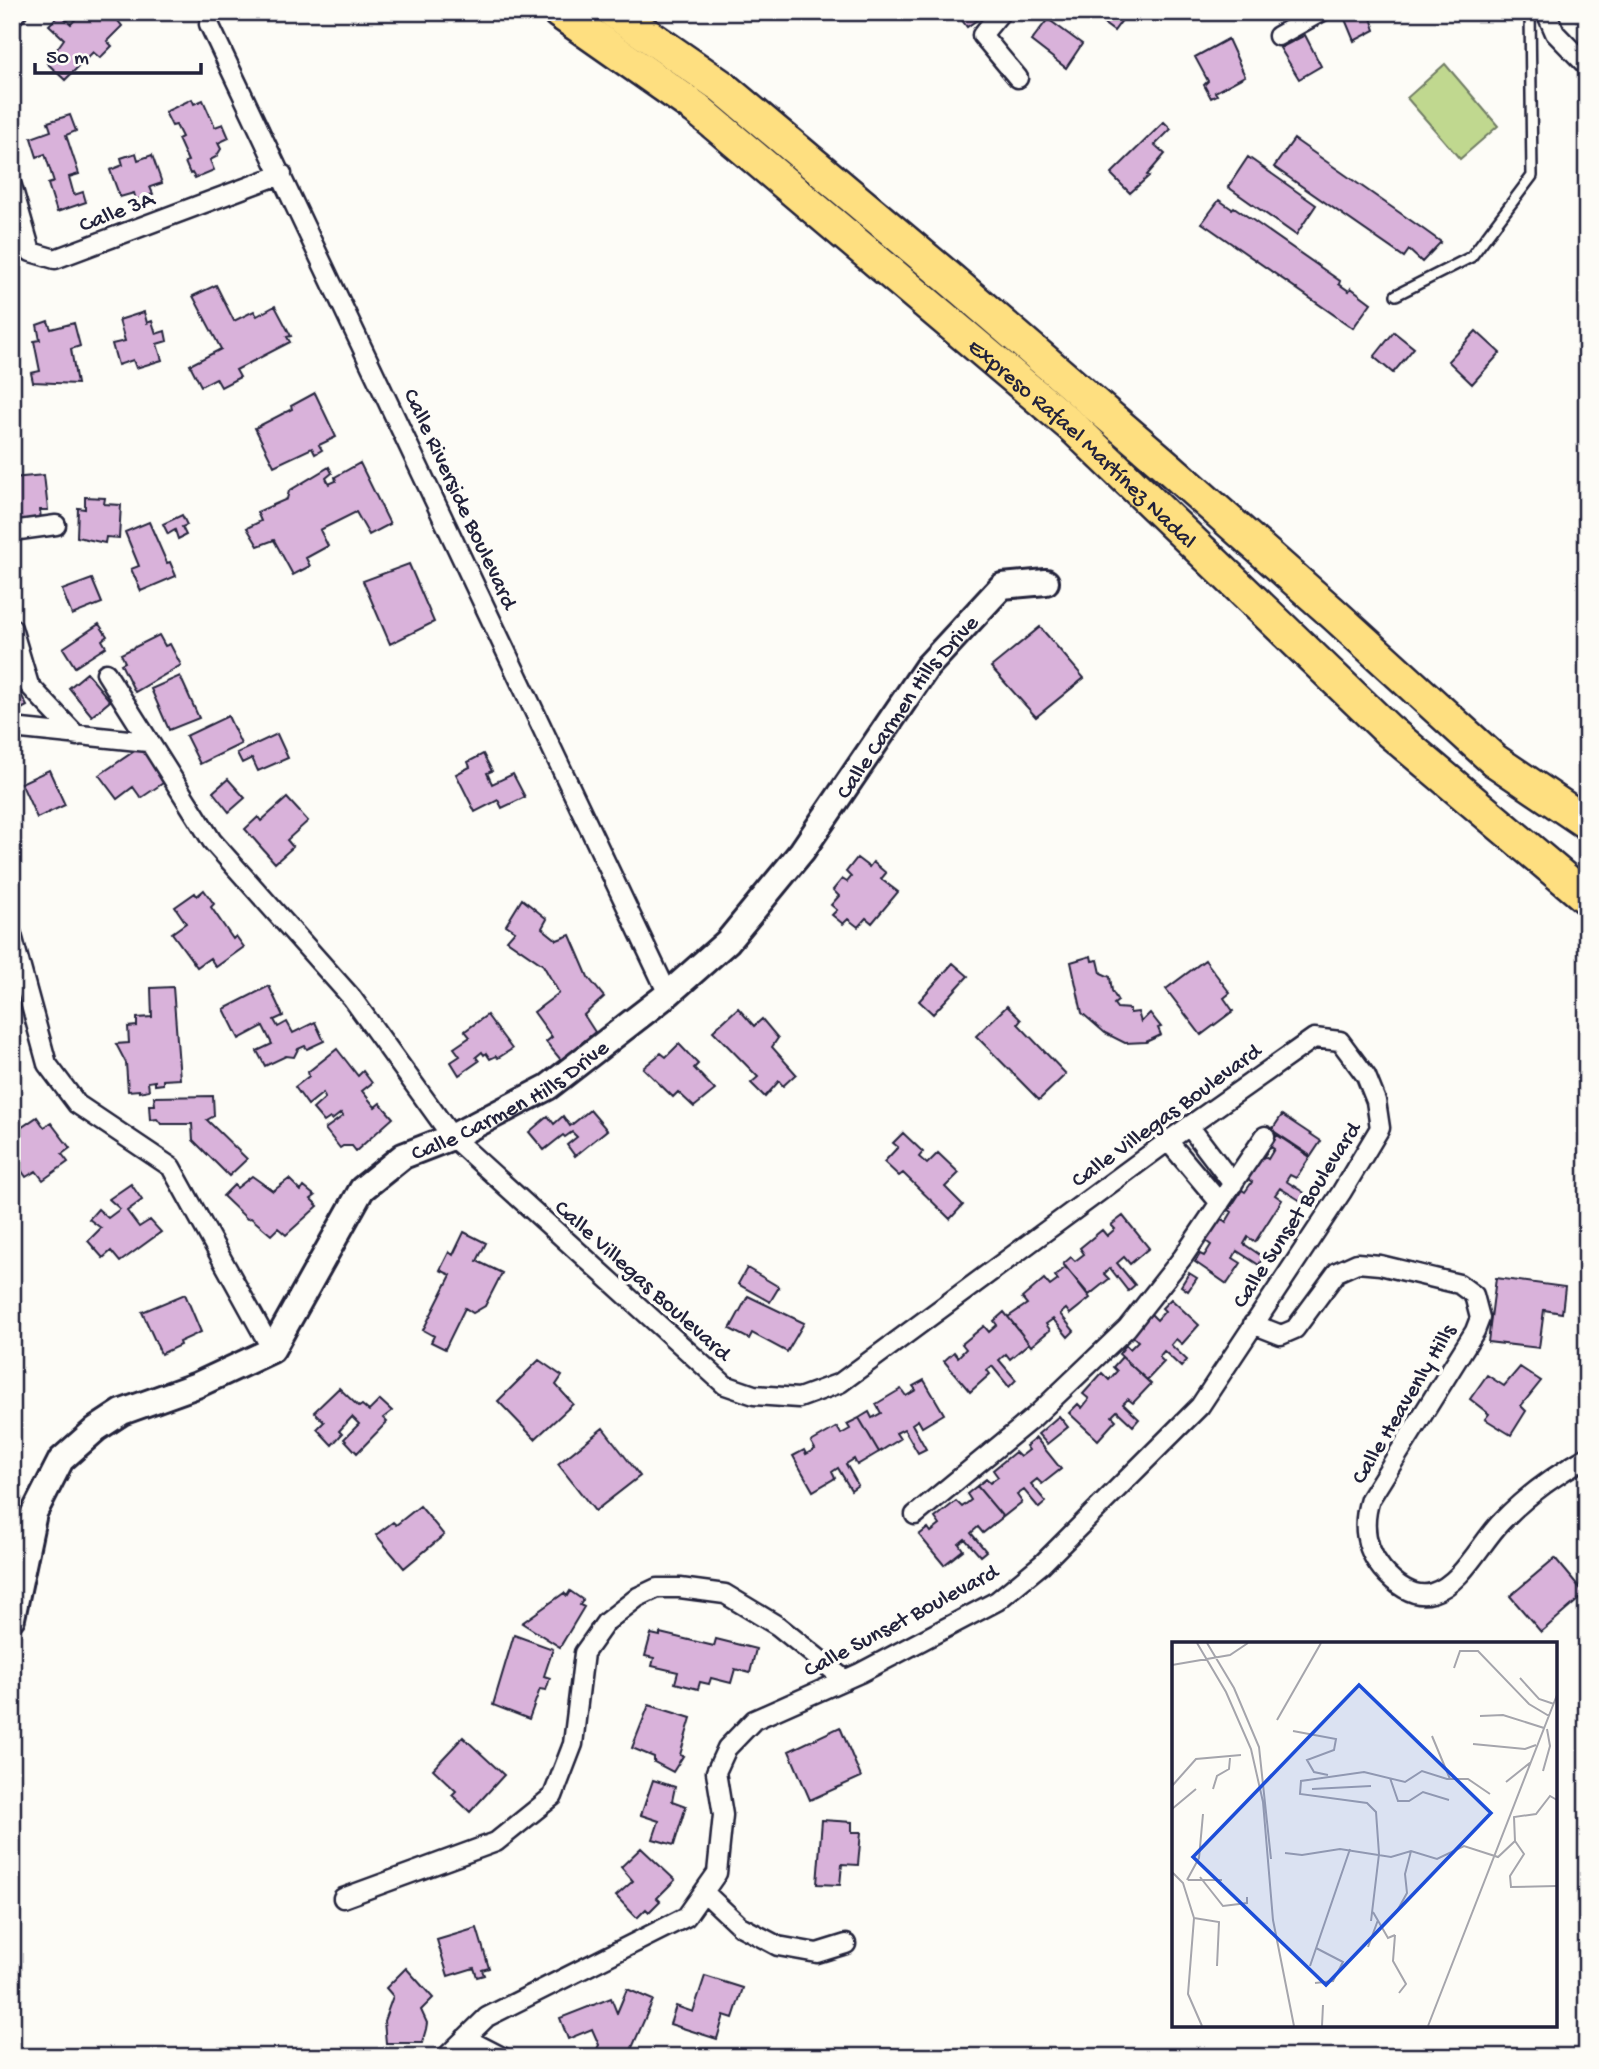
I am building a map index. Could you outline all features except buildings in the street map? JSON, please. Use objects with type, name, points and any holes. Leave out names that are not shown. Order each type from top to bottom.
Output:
[{"type":"highway","name":"Expreso Rafael Martínez Nadal","points":[[559,12],[696,108],[1074,428],[1388,730],[1587,898]]},
{"type":"highway","name":"Expreso Rafael Martínez Nadal","points":[[614,12],[731,95],[1170,469],[1494,760],[1587,823]]},
{"type":"street","points":[[12,17],[17,12]]},
{"type":"street","points":[[1001,12],[982,35],[1018,78]]},
{"type":"street","points":[[1279,36],[1321,12]]},
{"type":"street","points":[[1546,12],[1555,33],[1587,66]]},
{"type":"street","name":"Calle Riverside Boulevard","points":[[209,24],[668,993]]},
{"type":"street","name":"Calle 3A","points":[[12,186],[31,252],[55,260],[282,174]]},
{"type":"street","points":[[12,531],[56,525]]},
{"type":"street","name":"Calle Carmen Hills Drive","points":[[272,1350],[362,1189],[403,1156],[452,1138],[548,1087],[668,993],[728,941],[802,851],[927,667],[1002,586],[1046,582]]},
{"type":"street","points":[[12,628],[29,685],[77,736]]},
{"type":"street","name":"Calle Villegas Boulevard","points":[[106,673],[212,841],[352,998],[452,1138],[725,1385],[754,1395],[799,1398],[840,1383],[1168,1141],[1314,1038],[1340,1041]]},
{"type":"street","points":[[12,728],[148,742]]},
{"type":"street","points":[[12,935],[47,1064],[77,1104],[171,1167],[272,1350],[197,1385],[122,1412],[96,1429],[61,1460],[34,1513],[12,1618]]},
{"type":"street","name":"Calle Sunset Boulevard","points":[[446,2057],[487,2017],[686,1917],[717,1874],[723,1815],[716,1772],[727,1748],[754,1720],[845,1680],[997,1601],[1041,1564],[1199,1406],[1341,1193],[1380,1128],[1376,1101],[1366,1076],[1340,1041]]},
{"type":"street","points":[[1189,1126],[1233,1184]]},
{"type":"street","points":[[915,1515],[1034,1418],[1127,1328],[1183,1257],[1265,1136]]},
{"type":"street","points":[[1168,1141],[1220,1203]]},
{"type":"street","name":"Calle Heavenly Hills","points":[[1253,1324],[1281,1335],[1295,1329],[1337,1272],[1357,1263],[1380,1265],[1459,1284],[1474,1295],[1480,1318],[1475,1331],[1370,1499],[1364,1518],[1371,1552],[1378,1564],[1399,1586],[1419,1593],[1431,1593],[1448,1585],[1499,1523],[1528,1496],[1555,1475],[1587,1457]]},
{"type":"street","points":[[343,1898],[496,1842],[553,1796],[573,1744],[584,1653],[606,1622],[638,1598],[657,1588],[725,1594],[778,1626],[845,1680]]},
{"type":"street","points":[[704,1892],[740,1926],[778,1946],[817,1953],[846,1944]]},
{"type":"street","points":[[465,2038],[502,2057]]},
{"type":"lane","points":[[1396,295],[1471,257],[1532,176],[1530,12]]},
{"type":"green space","points":[[1445,64],[1498,126],[1460,159],[1407,98]]}]
